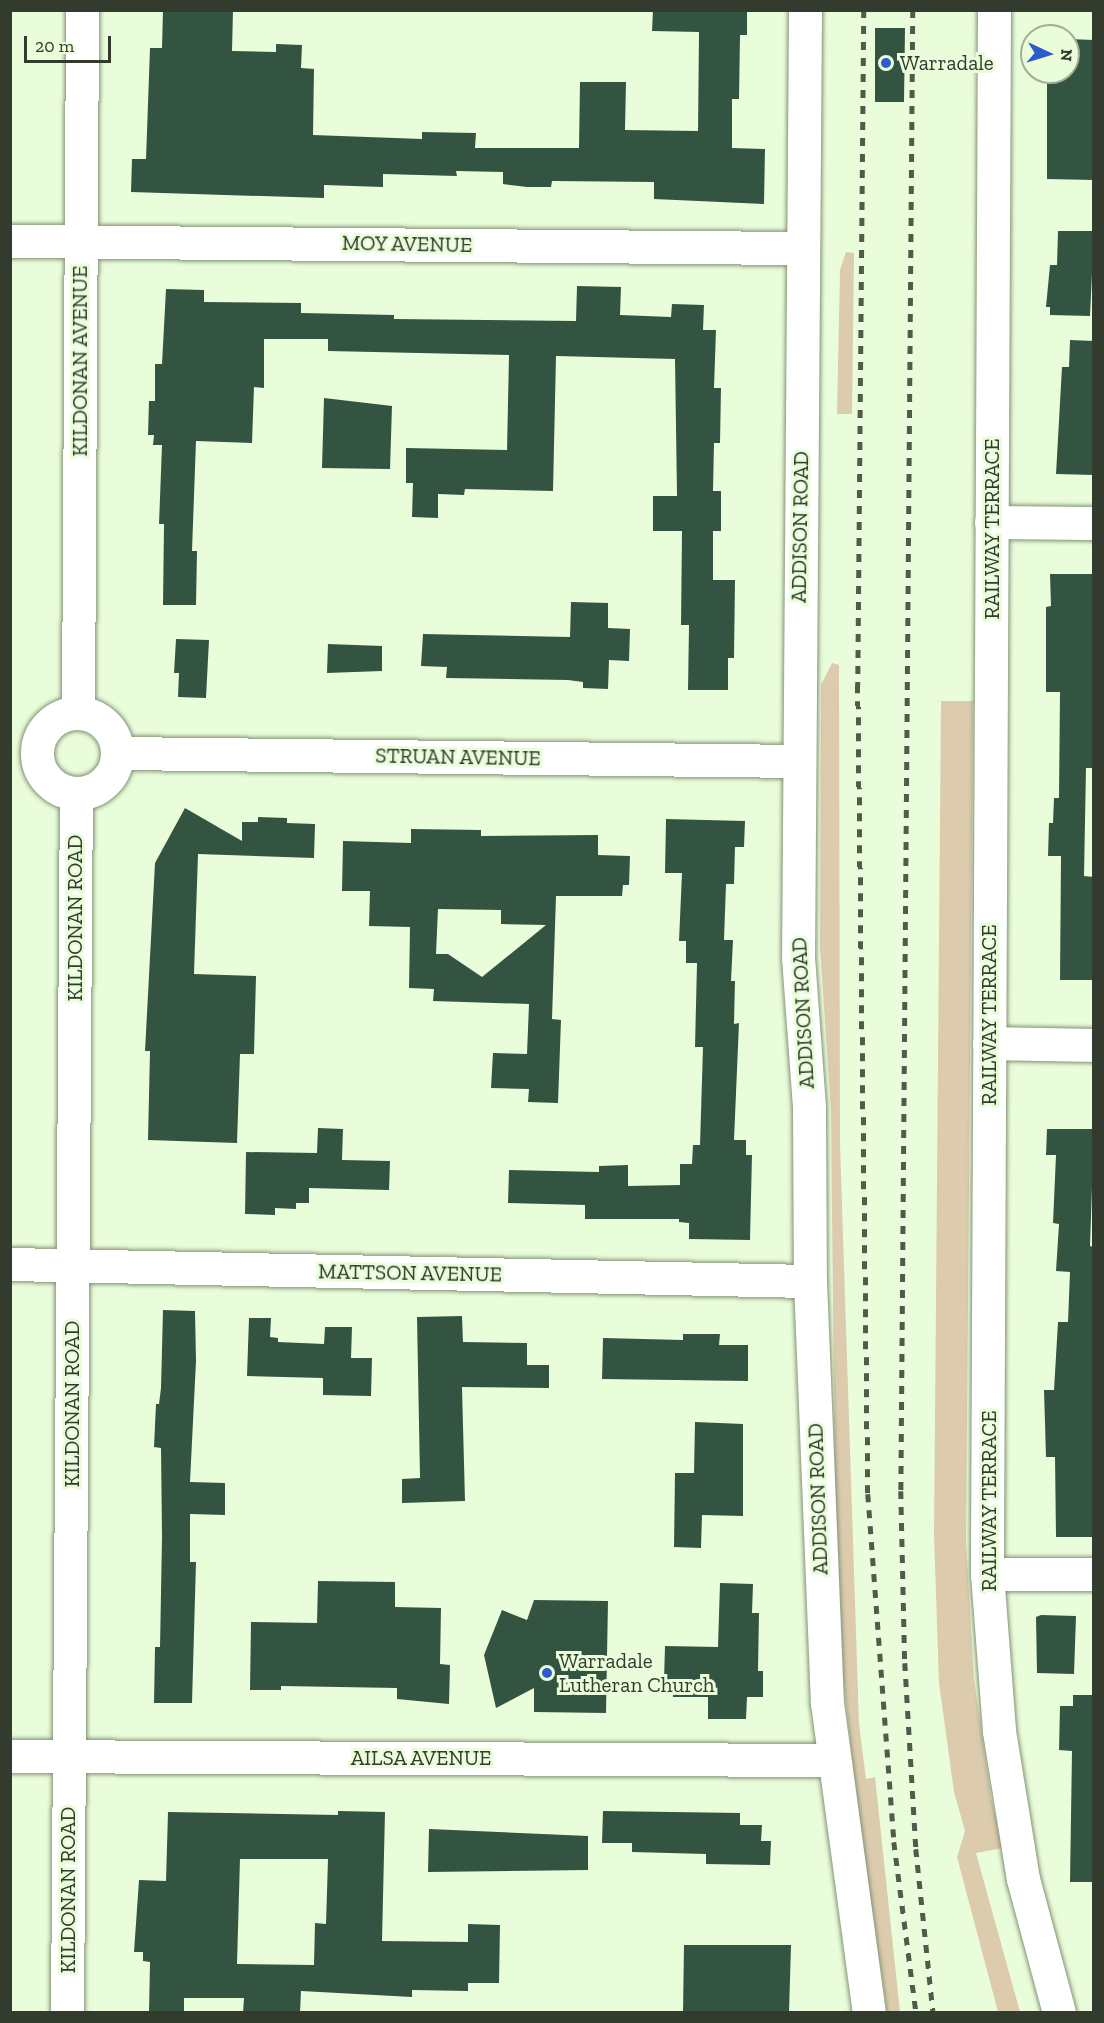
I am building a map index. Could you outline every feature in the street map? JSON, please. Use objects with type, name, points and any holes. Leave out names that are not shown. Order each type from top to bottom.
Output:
[{"type":"street","name":"KILDONAN AVENUE","points":[[78,712],[82,10]]},
{"type":"street","name":"ADDISON ROAD","points":[[805,10],[798,957],[809,1107],[810,1281],[832,1761],[869,2013]]},
{"type":"street","name":"RAILWAY TERRACE","points":[[994,10],[987,1574],[999,1731],[1023,1879],[1059,2013]]},
{"type":"street","name":"MOY AVENUE","points":[[10,241],[803,248]]},
{"type":"street","points":[[992,522],[1094,523]]},
{"type":"street","points":[[78,712],[100,719],[114,736],[118,753],[111,777],[92,792],[76,795],[57,790],[23,751],[58,716],[78,712]]},
{"type":"street","name":"STRUAN AVENUE","points":[[118,753],[798,761]]},
{"type":"street","name":"KILDONAN ROAD","points":[[67,2013],[76,795]]},
{"type":"street","points":[[989,1043],[1094,1045]]},
{"type":"street","name":"MATTSON AVENUE","points":[[10,1264],[810,1281]]},
{"type":"street","points":[[987,1574],[1094,1574]]},
{"type":"street","name":"AILSA AVENUE","points":[[10,1756],[832,1761]]},
{"type":"shaded area","points":[[846,252],[854,253],[852,414],[837,414],[840,270]]},
{"type":"shaded area","points":[[832,663],[839,665],[840,1144],[859,1724],[866,1779],[875,1777],[900,2012],[887,2011],[861,1840],[843,1675],[835,1486],[831,1111],[820,947],[821,685]]},
{"type":"shaded area","points":[[941,701],[973,701],[966,1542],[974,1679],[991,1798],[1003,1848],[976,1853],[1020,2012],[998,2012],[957,1857],[965,1831],[954,1792],[939,1683],[934,1536]]},
{"type":"building","points":[[163,10],[233,10],[232,51],[276,52],[276,44],[302,45],[301,68],[314,69],[313,135],[422,139],[422,132],[476,133],[475,148],[579,148],[580,82],[626,82],[625,130],[698,131],[699,32],[652,31],[653,10],[747,10],[747,35],[740,35],[739,99],[732,99],[732,148],[765,149],[764,204],[654,199],[654,182],[552,181],[551,187],[527,187],[503,184],[503,172],[456,171],[457,176],[383,174],[383,187],[324,185],[324,198],[131,192],[132,159],[146,159],[150,48],[162,48]]},
{"type":"building","points":[[875,28],[905,28],[904,102],[875,102]]},
{"type":"building","points":[[1080,39],[1094,40],[1094,180],[1047,179],[1047,84],[1080,84]]},
{"type":"building","points":[[1058,231],[1094,231],[1090,316],[1050,315],[1050,307],[1046,307],[1050,265],[1057,265]]},
{"type":"building","points":[[577,286],[621,287],[620,315],[671,317],[672,304],[704,305],[703,330],[716,330],[714,388],[721,388],[720,443],[714,443],[713,491],[721,491],[721,531],[713,531],[713,580],[735,580],[734,658],[728,658],[728,690],[688,690],[689,625],[681,625],[682,531],[653,531],[653,496],[677,496],[675,359],[556,356],[553,491],[465,489],[464,495],[438,494],[438,518],[412,517],[413,483],[406,483],[406,448],[507,450],[509,355],[328,351],[328,339],[264,339],[264,388],[254,387],[252,443],[196,441],[192,551],[197,551],[196,605],[163,605],[164,524],[159,524],[162,445],[153,445],[154,435],[148,435],[149,401],[155,401],[155,364],[162,364],[166,289],[204,290],[204,302],[301,303],[301,313],[394,315],[394,319],[576,321]]},
{"type":"building","points":[[1070,340],[1094,341],[1094,475],[1056,474],[1062,367],[1069,367]]},
{"type":"building","points":[[324,398],[392,406],[390,469],[322,468]]},
{"type":"building","points":[[1050,574],[1094,574],[1094,768],[1086,768],[1084,876],[1094,877],[1094,980],[1060,980],[1061,856],[1048,856],[1049,823],[1053,823],[1054,798],[1059,798],[1060,692],[1046,692],[1046,607],[1051,606]]},
{"type":"building","points":[[571,602],[608,603],[608,628],[630,629],[629,661],[609,660],[608,689],[583,688],[583,682],[568,680],[446,678],[447,667],[421,666],[423,634],[570,637]]},
{"type":"building","points":[[176,639],[209,640],[206,698],[178,697],[179,673],[174,673]]},
{"type":"building","points":[[328,644],[382,646],[382,671],[327,673]]},
{"type":"building","points":[[185,808],[242,841],[242,822],[258,822],[258,817],[287,818],[287,823],[315,824],[314,858],[198,854],[194,974],[256,976],[254,1054],[240,1054],[237,1143],[148,1140],[150,1051],[145,1051],[155,863]]},
{"type":"building","points":[[666,819],[745,821],[744,847],[735,847],[734,884],[726,884],[724,940],[733,940],[731,981],[735,981],[734,1024],[739,1023],[734,1140],[746,1140],[746,1155],[752,1155],[750,1240],[689,1239],[689,1223],[679,1222],[679,1219],[585,1219],[585,1205],[508,1203],[509,1170],[599,1172],[599,1166],[628,1165],[628,1186],[680,1185],[680,1164],[692,1164],[693,1145],[700,1145],[703,1047],[695,1047],[697,963],[686,963],[686,941],[679,941],[682,873],[665,873]]},
{"type":"building","points":[[411,829],[481,830],[481,836],[598,835],[598,855],[630,856],[629,885],[623,885],[622,896],[556,896],[552,1019],[561,1020],[558,1103],[528,1102],[529,1089],[491,1088],[493,1053],[527,1054],[529,1004],[433,1001],[434,989],[409,988],[410,927],[369,926],[370,891],[342,891],[343,841],[411,843]],"holes":[[[438,909],[501,910],[501,924],[546,925],[482,977],[448,954],[436,954]]]},
{"type":"building","points":[[318,1128],[343,1129],[342,1160],[390,1161],[389,1190],[309,1188],[309,1203],[296,1203],[296,1209],[275,1208],[275,1215],[245,1214],[246,1152],[317,1153]]},
{"type":"building","points":[[1047,1129],[1094,1129],[1090,1246],[1094,1247],[1094,1537],[1056,1537],[1055,1457],[1046,1457],[1044,1390],[1054,1390],[1058,1322],[1068,1322],[1070,1272],[1056,1271],[1059,1224],[1053,1223],[1056,1155],[1046,1155]]},
{"type":"building","points":[[163,1310],[195,1311],[196,1361],[190,1482],[225,1483],[225,1515],[190,1514],[190,1562],[196,1562],[192,1703],[154,1703],[155,1647],[160,1647],[162,1537],[161,1448],[154,1447],[156,1404],[159,1404],[161,1388]]},
{"type":"building","points":[[462,1316],[463,1342],[527,1343],[527,1365],[549,1365],[549,1388],[462,1387],[465,1501],[402,1503],[402,1479],[420,1478],[417,1317]]},
{"type":"building","points":[[249,1318],[271,1318],[270,1337],[278,1338],[278,1342],[324,1344],[325,1327],[352,1327],[351,1358],[372,1358],[371,1396],[323,1395],[323,1378],[247,1376]]},
{"type":"building","points":[[683,1334],[720,1334],[719,1345],[748,1345],[748,1381],[602,1379],[603,1338],[683,1340]]},
{"type":"building","points":[[695,1422],[743,1424],[743,1516],[702,1515],[701,1548],[674,1547],[675,1473],[694,1473]]},
{"type":"building","points":[[318,1581],[395,1582],[395,1607],[441,1608],[440,1664],[450,1665],[449,1704],[397,1699],[397,1688],[281,1686],[281,1690],[250,1690],[251,1622],[317,1623]]},
{"type":"building","points":[[720,1583],[753,1584],[752,1613],[759,1613],[758,1671],[763,1671],[763,1697],[747,1697],[746,1719],[708,1719],[708,1697],[673,1697],[673,1681],[664,1680],[665,1646],[718,1647]]},
{"type":"building","name":"Warradale Lutheran Church","points":[[534,1600],[608,1601],[606,1713],[534,1712],[534,1688],[496,1708],[484,1655],[502,1610],[527,1620]]},
{"type":"building","points":[[1041,1615],[1076,1616],[1074,1674],[1037,1673],[1036,1617]]},
{"type":"building","points":[[1073,1695],[1094,1695],[1094,1882],[1070,1882],[1072,1751],[1059,1750],[1060,1706],[1073,1706]]},
{"type":"building","points":[[338,1811],[385,1812],[382,1941],[468,1942],[468,1924],[500,1925],[499,1983],[468,1983],[468,1991],[412,1990],[412,1997],[301,1991],[300,2013],[243,2013],[244,1998],[184,1998],[184,2013],[149,2013],[150,1962],[143,1961],[143,1952],[134,1952],[139,1880],[166,1881],[168,1812],[338,1815]],"holes":[[[240,1859],[328,1859],[326,1924],[315,1923],[314,1965],[237,1964]]]},
{"type":"building","points":[[603,1811],[740,1813],[740,1825],[762,1825],[761,1841],[771,1841],[770,1865],[706,1864],[706,1854],[632,1852],[632,1843],[602,1843]]},
{"type":"building","points":[[429,1829],[588,1836],[588,1870],[428,1872]]},
{"type":"building","points":[[684,1945],[791,1945],[789,2013],[683,2013]]},
{"type":"railway","points":[[864,10],[858,685],[868,1494],[894,1842],[916,2012]]},
{"type":"railway","points":[[913,10],[901,1491],[905,1663],[916,1849],[933,2012]]},
{"type":"place","name":"Warradale","points":[[886,63]]},
{"type":"place","name":"Warradale Lutheran Church","points":[[547,1673]]}]
